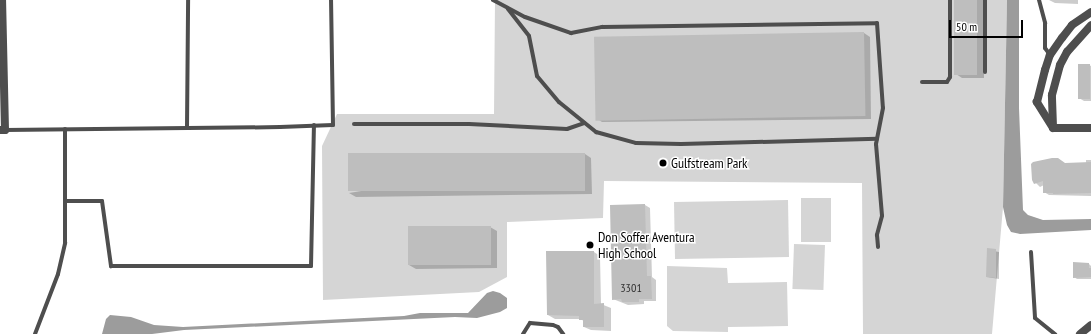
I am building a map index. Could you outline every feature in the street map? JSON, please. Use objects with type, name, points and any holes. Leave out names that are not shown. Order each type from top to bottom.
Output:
[{"type":"street","points":[[2,0],[2,130]]},
{"type":"street","points":[[1053,128],[1037,102],[1045,70],[1050,55],[1072,25],[1091,12]]},
{"type":"street","points":[[1053,128],[1052,95],[1060,65],[1067,52],[1091,26]]},
{"type":"street","points":[[1053,128],[1091,128]]},
{"type":"street","points":[[1080,334],[1091,325]]},
{"type":"lane","points":[[187,128],[188,0]]},
{"type":"lane","points":[[2,130],[333,125],[331,0]]},
{"type":"lane","points":[[493,0],[525,17],[571,33],[602,27],[877,23],[883,108],[877,139],[882,216],[877,235],[878,247]]},
{"type":"lane","points":[[922,82],[947,82],[950,77],[950,0]]},
{"type":"lane","points":[[985,0],[985,72]]},
{"type":"lane","points":[[1039,0],[1045,23],[1045,48],[1050,55]]},
{"type":"lane","points":[[507,7],[529,36],[537,76],[559,102],[596,132],[636,143],[681,144],[877,139]]},
{"type":"lane","points":[[354,124],[469,124],[567,129],[584,123]]},
{"type":"lane","points":[[66,201],[102,202],[111,266],[311,266],[314,125]]},
{"type":"lane","points":[[35,334],[58,274],[65,243],[65,129]]},
{"type":"lane","points":[[1031,252],[1035,318],[1055,334]]},
{"type":"lane","points":[[523,334],[530,323],[553,325],[563,334]]},
{"type":"shaded area","name":"Gulfstream Park","points":[[495,0],[1007,0],[1003,207],[992,334],[863,334],[862,183],[604,181],[603,218],[507,222],[507,277],[479,292],[323,300],[322,146],[337,114],[494,114]]},
{"type":"shaded area","points":[[1007,0],[1019,0],[1019,108],[1023,210],[1028,215],[1043,220],[1091,219],[1091,230],[1020,234],[1011,232],[1007,225],[1003,207]]},
{"type":"shaded area","points":[[801,198],[831,198],[831,242],[801,242]]},
{"type":"shaded area","points":[[788,200],[789,257],[675,259],[674,202]]},
{"type":"shaded area","points":[[794,244],[825,245],[823,290],[792,289]]},
{"type":"shaded area","points":[[667,266],[727,268],[728,283],[787,282],[788,326],[728,327],[728,332],[673,331],[667,326]]},
{"type":"shaded area","points":[[493,291],[500,293],[507,298],[507,308],[500,312],[477,318],[455,317],[184,330],[152,334],[102,334],[106,319],[110,315],[131,317],[154,325],[183,327],[404,316],[420,313],[468,313],[487,293]]},
{"type":"building","points":[[954,0],[977,0],[977,75],[954,75]]},
{"type":"building","points":[[864,32],[865,116],[596,121],[594,37]]},
{"type":"building","points":[[1078,64],[1090,64],[1090,99],[1078,99]]},
{"type":"building","points":[[348,153],[585,153],[585,191],[348,191]]},
{"type":"building","points":[[1058,158],[1065,163],[1091,162],[1091,193],[1043,193],[1043,181],[1034,184],[1032,180],[1031,164],[1033,162]]},
{"type":"building","points":[[645,204],[647,276],[651,276],[652,299],[639,299],[639,302],[622,302],[621,299],[612,300],[610,205]]},
{"type":"building","points":[[408,226],[491,226],[491,265],[408,265]]},
{"type":"building","points":[[987,248],[996,249],[996,278],[986,277]]},
{"type":"building","points":[[546,251],[594,251],[594,304],[604,303],[604,327],[583,327],[583,320],[579,320],[579,316],[547,315]]},
{"type":"building","points":[[1073,262],[1089,263],[1089,268],[1091,268],[1091,277],[1073,278]]},
{"type":"place","name":"Gulfstream Park","points":[[663,163]]},
{"type":"place","name":"Don Soffer Aventura High School","points":[[590,245]]}]
